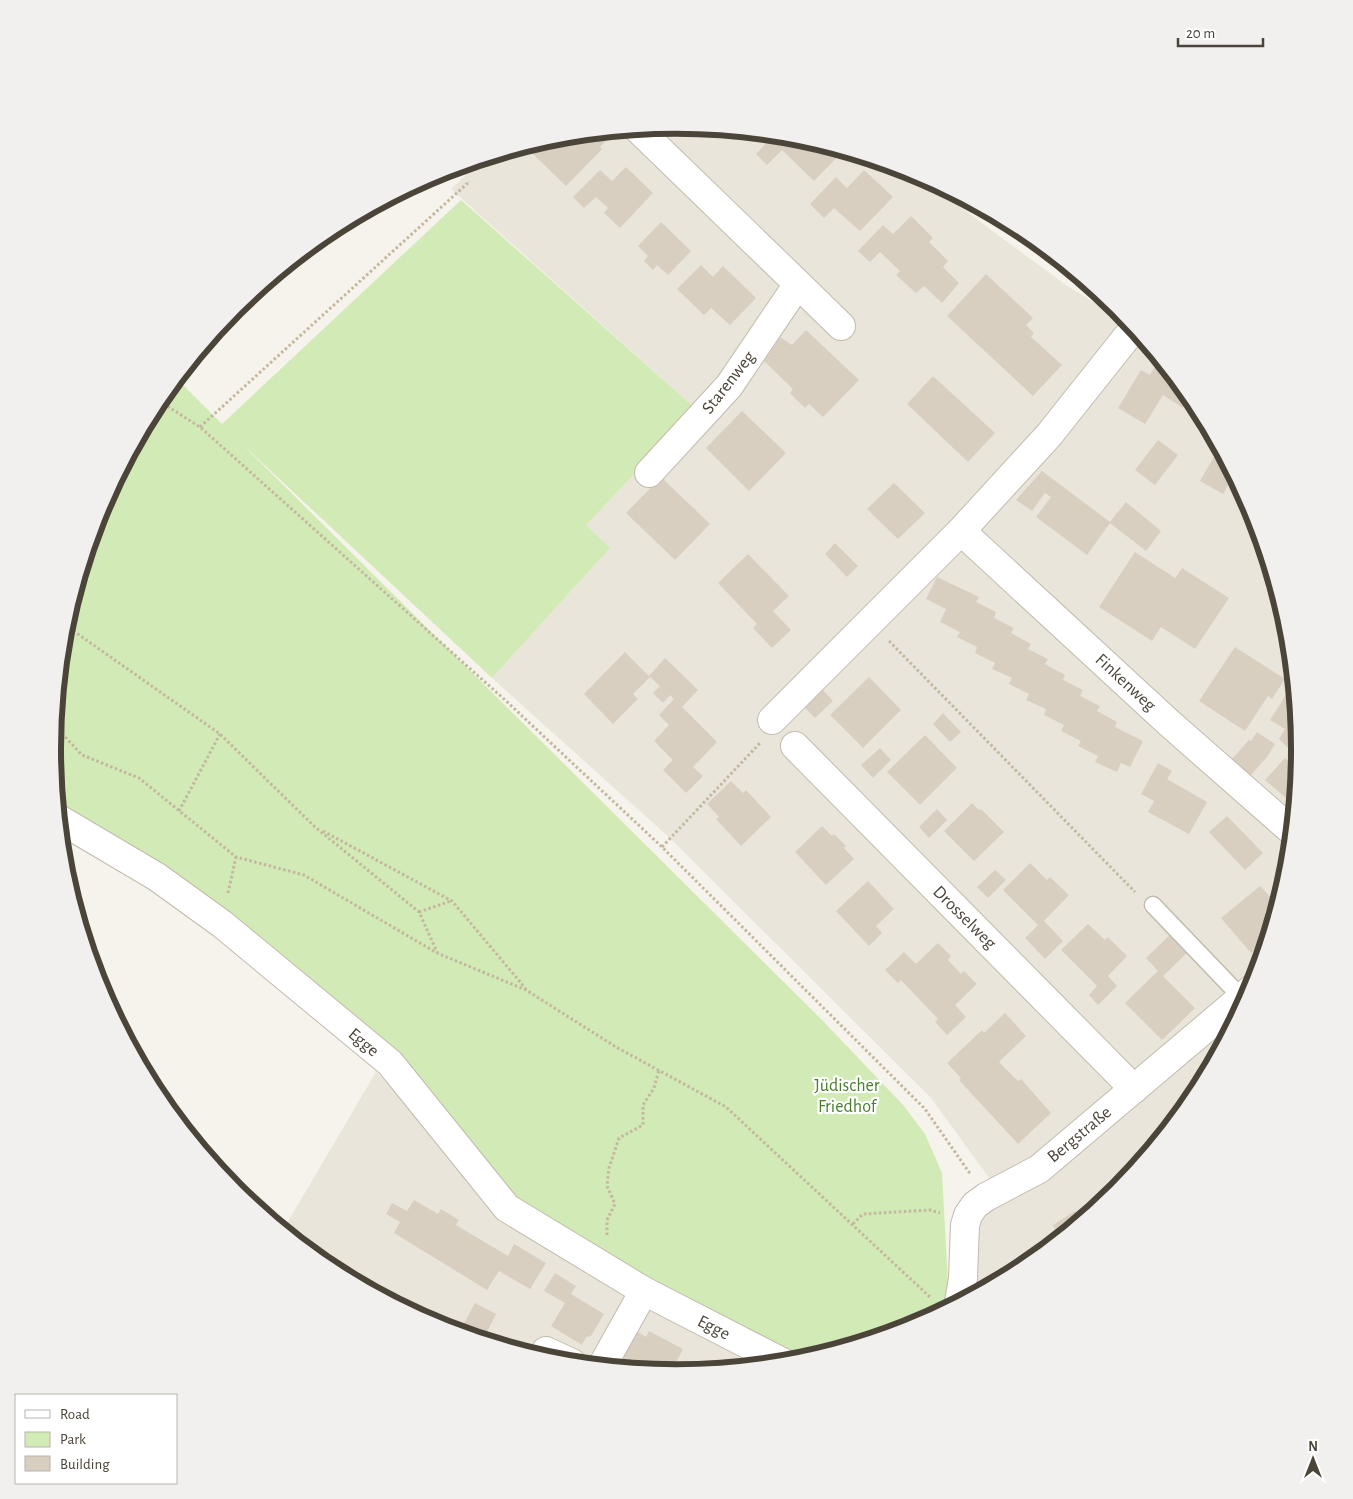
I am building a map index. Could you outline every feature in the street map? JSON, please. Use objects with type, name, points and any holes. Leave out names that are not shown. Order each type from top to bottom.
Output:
[{"type":"street","points":[[645,136],[841,326]]},
{"type":"street","name":"Starenweg","points":[[649,473],[729,386],[798,284]]},
{"type":"street","points":[[768,729],[870,621],[962,531],[1049,435],[1130,334]]},
{"type":"street","name":"Finkenweg","points":[[962,531],[1168,722],[1286,826]]},
{"type":"street","name":"Drosselweg","points":[[795,746],[1134,1089]]},
{"type":"street","name":"Egge","points":[[66,823],[157,877],[222,924],[390,1064],[507,1208],[644,1291],[772,1357]]},
{"type":"street","name":"Bergstraße","points":[[977,1206],[1039,1169],[1238,1001]]},
{"type":"street","points":[[949,1301],[963,1278],[965,1225],[977,1206]]},
{"type":"street","points":[[605,1360],[644,1291]]},
{"type":"lane","points":[[1153,905],[1243,989]]},
{"type":"path","points":[[200,427],[470,181]]},
{"type":"path","points":[[167,406],[200,427],[504,699],[662,847],[925,1109],[977,1206],[942,1213],[930,1210],[863,1214],[853,1224]]},
{"type":"path","points":[[870,621],[1137,894],[1153,905]]},
{"type":"path","points":[[73,630],[220,734],[315,827],[419,912],[437,953]]},
{"type":"path","points":[[662,847],[768,729]]},
{"type":"path","points":[[62,733],[82,754],[140,778],[236,857],[304,875],[437,953],[526,990],[616,1047],[726,1107],[853,1224],[947,1302]]},
{"type":"path","points":[[179,811],[220,734]]},
{"type":"path","points":[[315,827],[452,900],[526,990]]},
{"type":"path","points":[[222,924],[236,857]]},
{"type":"path","points":[[419,912],[452,900]]},
{"type":"path","points":[[594,1260],[606,1237],[607,1220],[615,1204],[607,1186],[609,1168],[619,1138],[643,1126],[643,1105],[654,1088],[658,1070]]},
{"type":"shaded area","points":[[676,134],[757,140],[797,146],[836,155],[874,167],[912,181],[952,199],[1066,285],[1110,312],[1165,375],[1209,442],[1245,514],[1259,552],[1271,590],[1280,629],[1286,669],[1292,750],[1290,790],[1280,870],[1271,909],[1248,978],[1026,1165],[990,1179],[931,1098],[672,840],[492,678],[609,549],[586,525],[696,409],[451,189],[471,170],[517,155],[556,146],[636,136]]},
{"type":"shaded area","points":[[1229,1019],[1209,1057],[1165,1124],[1112,1185],[1051,1238],[1018,1261],[970,1289],[974,1223]]},
{"type":"shaded area","points":[[376,1072],[407,1103],[756,1359],[676,1365],[636,1363],[556,1353],[517,1344],[441,1318],[404,1301],[335,1261],[286,1225]]},
{"type":"green space","name":"Jüdischer Friedhof","points":[[461,200],[696,409],[586,525],[610,548],[492,678],[241,443],[823,1021],[904,1106],[925,1134],[942,1173],[949,1301],[912,1318],[874,1332],[836,1344],[792,1354],[651,1279],[518,1200],[401,1058],[228,911],[161,866],[65,807],[61,750],[67,669],[73,629],[82,590],[108,514],[144,442],[182,384],[222,424]]},
{"type":"building","points":[[608,139],[600,147],[602,149],[566,186],[531,152],[556,146]]},
{"type":"building","points":[[768,142],[838,156],[814,181],[782,150],[767,165],[756,154]]},
{"type":"building","points":[[626,167],[653,193],[620,228],[604,213],[608,208],[596,197],[584,208],[573,197],[600,170],[612,181]]},
{"type":"building","points":[[864,170],[893,197],[860,231],[834,208],[824,218],[810,204],[836,177],[847,188]]},
{"type":"building","points":[[911,216],[933,238],[929,242],[948,261],[943,267],[959,283],[942,303],[924,286],[916,293],[896,275],[900,271],[880,252],[870,262],[858,251],[883,225],[893,234]]},
{"type":"building","points":[[661,222],[691,251],[668,275],[657,265],[653,270],[644,261],[648,256],[638,246]]},
{"type":"building","points":[[701,265],[713,277],[723,266],[756,298],[730,325],[711,308],[704,315],[677,289]]},
{"type":"building","points":[[986,274],[1033,318],[1026,325],[1034,333],[1031,337],[1062,365],[1033,396],[947,316]]},
{"type":"building","points":[[806,330],[859,380],[823,417],[809,404],[805,408],[790,393],[793,389],[764,361],[780,337],[792,345]]},
{"type":"building","points":[[1156,365],[1185,404],[1183,408],[1163,395],[1145,424],[1118,408],[1141,370],[1150,375]]},
{"type":"building","points":[[933,376],[995,433],[968,462],[907,404]]},
{"type":"building","points":[[742,411],[786,453],[749,491],[706,448]]},
{"type":"building","points":[[1158,440],[1178,455],[1155,485],[1135,470]]},
{"type":"building","points":[[1216,454],[1230,482],[1223,494],[1200,481]]},
{"type":"building","points":[[1042,471],[1110,522],[1126,502],[1161,531],[1146,551],[1110,523],[1087,555],[1036,517],[1051,497],[1045,493],[1032,511],[1016,500]]},
{"type":"building","points":[[661,477],[710,524],[675,560],[626,513]]},
{"type":"building","points":[[894,483],[925,513],[898,539],[867,509]]},
{"type":"building","points":[[835,543],[858,566],[847,577],[825,554]]},
{"type":"building","points":[[1135,552],[1175,578],[1182,568],[1229,598],[1195,649],[1161,627],[1152,641],[1099,607]]},
{"type":"building","points":[[748,554],[789,596],[773,611],[791,630],[772,648],[753,628],[757,624],[718,583]]},
{"type":"building","points":[[937,577],[979,597],[976,602],[996,612],[994,618],[1014,628],[1011,633],[1031,644],[1028,649],[1048,659],[1045,664],[1065,675],[1063,680],[1083,690],[1080,696],[1100,706],[1097,711],[1117,722],[1115,727],[1143,741],[1130,767],[1121,763],[1117,772],[1095,762],[1098,756],[1078,746],[1081,741],[1061,731],[1064,725],[1044,715],[1046,709],[1026,700],[1029,694],[1009,684],[1012,678],[992,669],[995,663],[975,653],[977,647],[957,637],[960,632],[940,622],[946,609],[926,599]]},
{"type":"building","points":[[1235,647],[1285,679],[1272,699],[1268,696],[1245,731],[1199,701]]},
{"type":"building","points":[[625,652],[649,676],[665,658],[698,690],[682,707],[717,742],[693,767],[703,776],[686,793],[663,770],[673,760],[654,741],[669,725],[659,715],[674,699],[670,695],[663,703],[653,693],[660,686],[650,677],[633,694],[638,699],[613,724],[584,694]]},
{"type":"building","points":[[869,677],[901,710],[863,748],[830,715]]},
{"type":"building","points":[[821,688],[833,701],[815,718],[803,706]]},
{"type":"building","points":[[1288,691],[1292,752],[1279,739],[1285,729],[1270,720]]},
{"type":"building","points":[[943,713],[961,732],[950,742],[933,724]]},
{"type":"building","points":[[1257,732],[1275,744],[1267,757],[1250,776],[1232,759],[1249,740],[1251,741]]},
{"type":"building","points":[[925,735],[957,768],[920,805],[887,772]]},
{"type":"building","points":[[880,748],[891,760],[873,778],[861,765]]},
{"type":"building","points":[[1285,758],[1291,764],[1289,801],[1265,780]]},
{"type":"building","points":[[1158,763],[1172,771],[1167,779],[1207,802],[1189,834],[1148,812],[1154,801],[1141,794]]},
{"type":"building","points":[[731,781],[743,793],[746,790],[771,817],[741,846],[716,819],[719,817],[707,804]]},
{"type":"building","points":[[972,803],[979,810],[981,809],[1004,832],[974,861],[944,831]]},
{"type":"building","points":[[937,809],[947,820],[929,838],[919,827]]},
{"type":"building","points":[[1227,816],[1263,853],[1245,870],[1209,832]]},
{"type":"building","points":[[822,826],[832,836],[834,834],[846,846],[844,848],[854,859],[826,885],[795,852]]},
{"type":"building","points":[[1030,863],[1047,880],[1050,877],[1069,895],[1044,921],[1063,941],[1045,959],[1025,938],[1038,925],[1003,890]]},
{"type":"building","points":[[995,870],[1006,880],[988,898],[977,887]]},
{"type":"building","points":[[868,881],[894,909],[876,926],[882,933],[869,946],[836,911]]},
{"type":"building","points":[[1260,886],[1273,900],[1272,907],[1265,912],[1269,917],[1259,946],[1251,953],[1221,918]]},
{"type":"building","points":[[1088,924],[1105,940],[1108,937],[1127,956],[1108,976],[1117,986],[1098,1005],[1089,995],[1097,986],[1061,950]]},
{"type":"building","points":[[1170,935],[1187,953],[1163,976],[1195,1008],[1162,1040],[1125,1003],[1158,971],[1146,958]]},
{"type":"building","points":[[938,943],[951,956],[948,960],[961,974],[964,971],[977,984],[955,1005],[966,1017],[947,1035],[935,1022],[938,1019],[901,980],[898,983],[885,970],[904,952],[916,964]]},
{"type":"building","points":[[1005,1013],[1026,1036],[999,1062],[1018,1081],[1021,1079],[1051,1113],[1018,1144],[959,1080],[961,1078],[947,1063],[982,1030],[984,1033]]},
{"type":"building","points":[[414,1200],[438,1214],[441,1209],[459,1220],[456,1225],[508,1256],[514,1244],[546,1263],[530,1289],[499,1271],[487,1290],[394,1233],[400,1222],[386,1214],[392,1203],[407,1211]]},
{"type":"building","points":[[1075,1211],[1078,1215],[1057,1233],[1053,1225]]},
{"type":"building","points":[[555,1273],[576,1286],[571,1294],[604,1314],[591,1336],[586,1337],[582,1345],[551,1326],[565,1303],[544,1291]]},
{"type":"building","points":[[475,1303],[496,1314],[486,1334],[463,1326]]},
{"type":"building","points":[[633,1329],[646,1337],[649,1331],[683,1349],[675,1365],[622,1362],[615,1358]]}]
